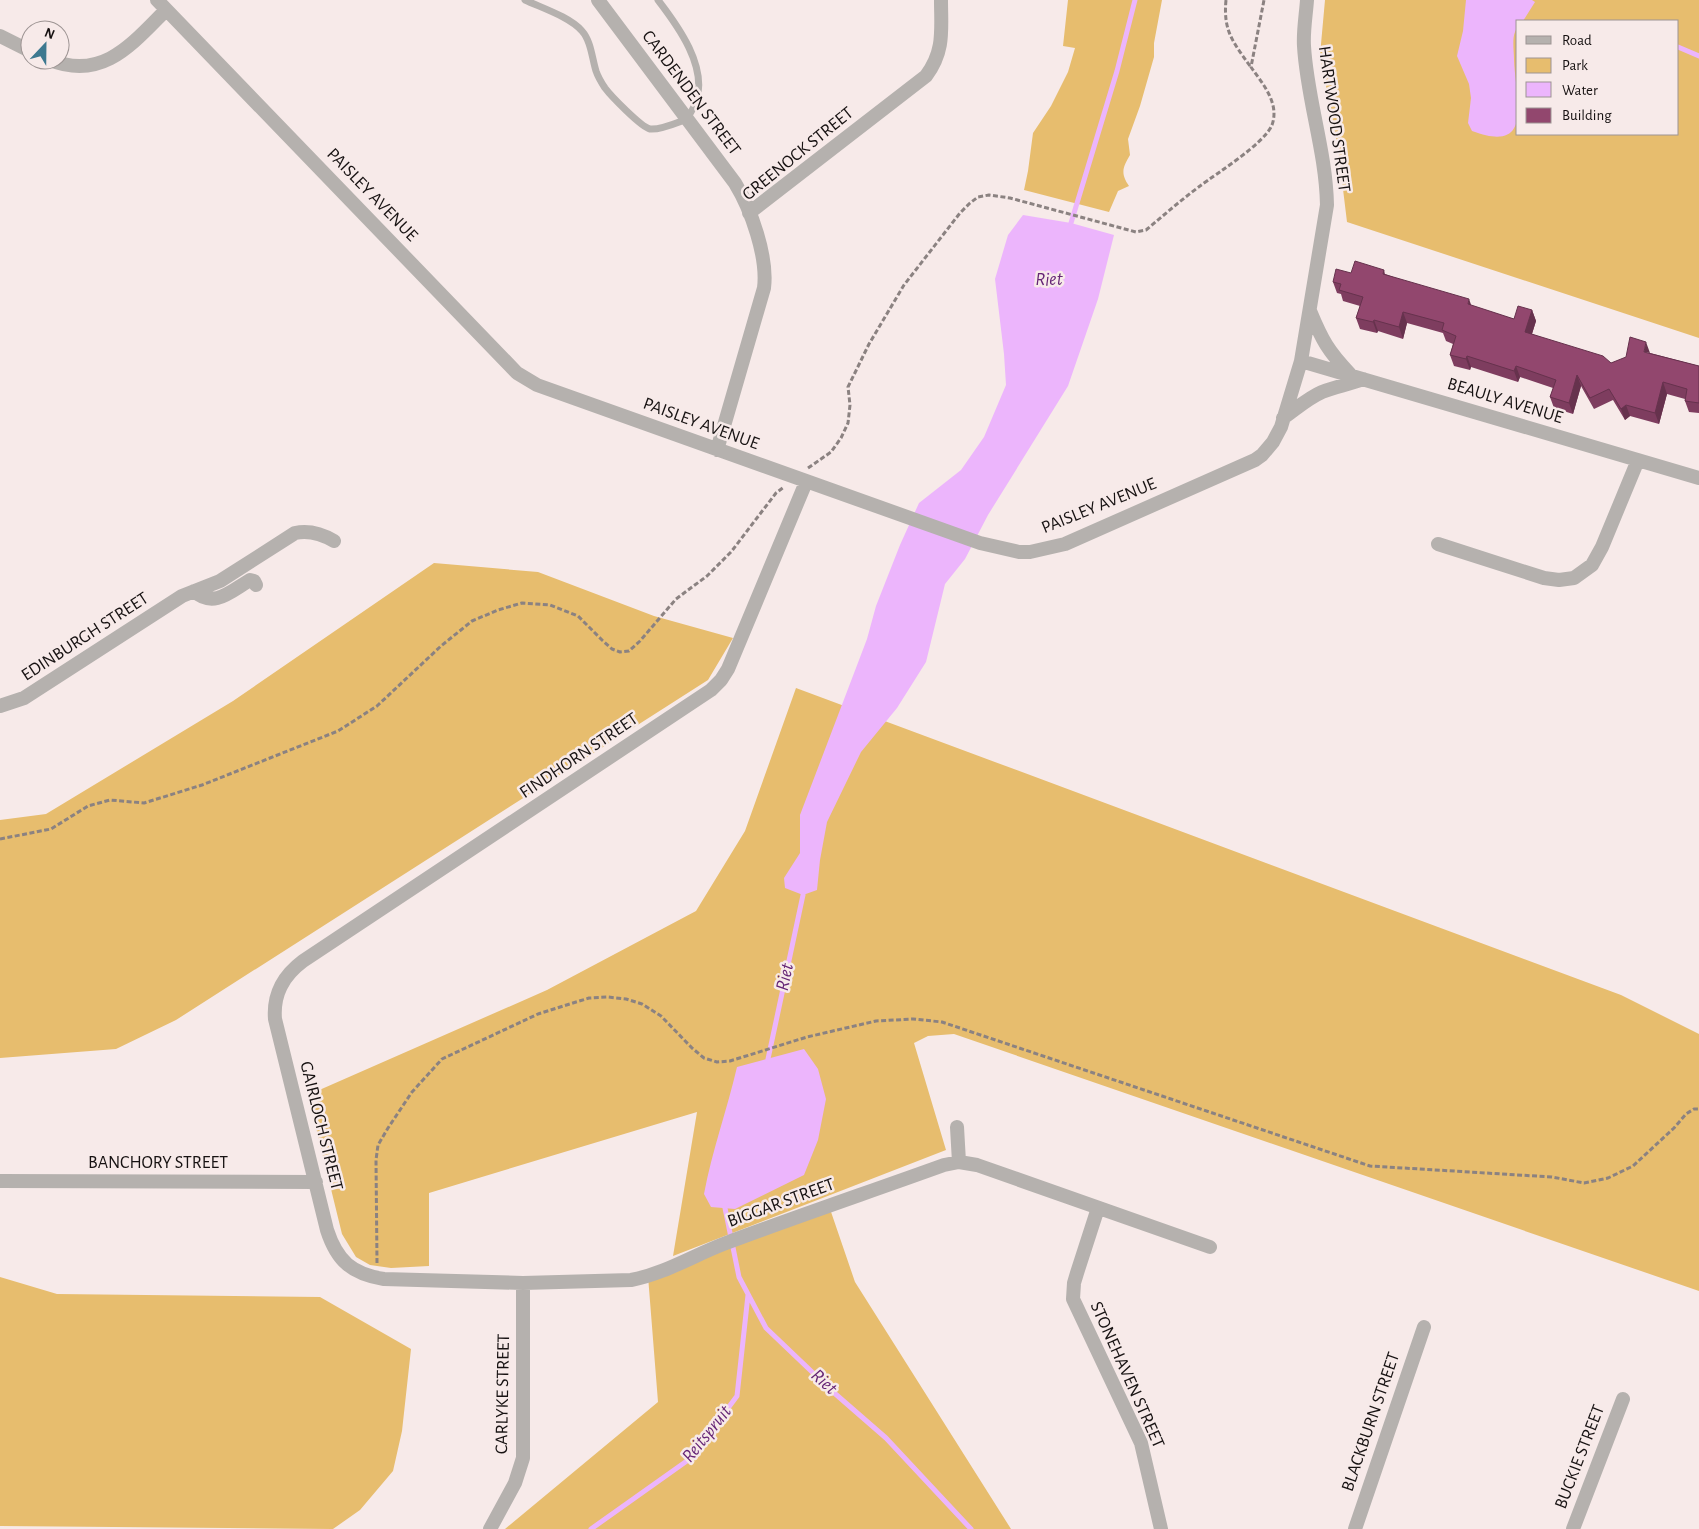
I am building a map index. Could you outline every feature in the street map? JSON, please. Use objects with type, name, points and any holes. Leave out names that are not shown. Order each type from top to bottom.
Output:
[{"type":"street","name":"CARDENDEN STREET","points":[[598,0],[735,183],[749,213]]},
{"type":"street","name":"GREENOCK STREET","points":[[717,450],[765,279],[763,255],[749,213],[926,76],[934,64],[941,46],[941,0]]},
{"type":"street","name":"HARTWOOD STREET","points":[[1301,360],[1327,204],[1324,164],[1315,120],[1304,45],[1307,0]]},
{"type":"street","points":[[70,65],[106,62],[124,50],[162,5]]},
{"type":"street","name":"PAISLEY AVENUE","points":[[162,5],[517,373],[538,385],[980,543],[1019,552],[1030,552],[1065,544],[1255,460],[1262,456],[1273,442],[1281,427],[1301,360]]},
{"type":"street","points":[[0,36],[20,45]]},
{"type":"street","points":[[1283,418],[1310,398],[1323,392],[1349,385],[1357,377],[1331,354],[1323,341],[1310,310]]},
{"type":"street","name":"BEAULY AVENUE","points":[[1301,360],[1699,478]]},
{"type":"street","points":[[1438,544],[1544,578],[1559,580],[1574,578],[1592,565],[1602,547],[1638,460]]},
{"type":"street","name":"FINDHORN STREET","points":[[281,984],[302,961],[711,690],[728,669],[800,480]]},
{"type":"street","name":"EDINBURGH STREET","points":[[0,706],[24,698],[191,593],[220,581],[296,533],[318,533],[334,541]]},
{"type":"street","points":[[191,593],[202,598],[216,600],[250,580],[256,584]]},
{"type":"street","name":"GAIRLOCH STREET","points":[[281,984],[275,1002],[275,1018],[316,1182],[331,1240],[343,1261],[354,1270]]},
{"type":"street","points":[[957,1127],[959,1162]]},
{"type":"street","name":"BIGGAR STREET","points":[[354,1270],[377,1278],[406,1280],[523,1283],[639,1278],[648,1276],[714,1247],[944,1165],[959,1162],[977,1165],[1210,1247]]},
{"type":"street","name":"BANCHORY STREET","points":[[0,1181],[316,1182]]},
{"type":"street","name":"STONEHAVEN STREET","points":[[1098,1208],[1074,1283],[1073,1299],[1141,1443],[1161,1529]]},
{"type":"street","name":"CARLYKE STREET","points":[[490,1529],[515,1483],[523,1458],[523,1283]]},
{"type":"street","name":"BLACKBURN STREET","points":[[1355,1529],[1424,1328]]},
{"type":"street","name":"BUCKIE STREET","points":[[1573,1529],[1623,1399]]},
{"type":"lane","points":[[525,0],[570,20],[584,33],[604,87],[644,126],[652,129],[687,119],[698,94],[697,72],[686,42],[677,25],[658,0]]},
{"type":"path","points":[[0,839],[51,829],[88,806],[110,800],[144,803],[202,785],[338,731],[377,706],[441,646],[472,620],[498,610],[522,603],[550,605],[578,616],[612,649],[620,652],[629,651],[676,599],[707,576],[731,552],[776,493],[800,480],[831,452],[841,438],[848,423],[850,405],[848,387],[869,344],[904,285],[960,213],[978,197],[989,195],[1010,198],[1136,232],[1146,230],[1198,187],[1261,140],[1272,126],[1274,111],[1268,92],[1228,34],[1225,14],[1226,0]]},
{"type":"path","points":[[1251,66],[1264,0]]},
{"type":"path","points":[[377,1278],[376,1160],[378,1145],[412,1092],[442,1058],[538,1014],[590,998],[626,999],[642,1004],[661,1016],[704,1058],[717,1062],[730,1061],[806,1037],[876,1021],[913,1020],[942,1022],[1370,1166],[1552,1177],[1584,1183],[1608,1178],[1633,1166],[1674,1128],[1686,1114],[1694,1109],[1699,1109]]},
{"type":"green space","points":[[1068,0],[1162,0],[1154,43],[1154,57],[1128,139],[1130,155],[1124,167],[1124,177],[1129,186],[1118,191],[1109,212],[1024,190],[1033,133],[1051,106],[1068,72],[1075,48],[1063,46]]},
{"type":"green space","points":[[1325,0],[1699,0],[1699,338],[1347,222],[1338,148],[1320,55]]},
{"type":"green space","points":[[434,563],[538,572],[654,616],[733,638],[708,680],[176,1020],[116,1049],[0,1058],[0,820],[46,814],[233,701]]},
{"type":"green space","points":[[796,688],[1621,995],[1699,1034],[1699,1291],[954,1034],[928,1036],[914,1043],[946,1150],[673,1256],[697,1112],[429,1193],[429,1266],[391,1268],[370,1265],[356,1257],[342,1234],[308,1095],[547,990],[696,911],[745,831]]},
{"type":"green space","points":[[829,1206],[855,1282],[1011,1529],[505,1529],[658,1402],[648,1276]]},
{"type":"green space","points":[[0,1277],[57,1294],[320,1297],[411,1349],[402,1431],[393,1471],[360,1510],[333,1529],[0,1526]]},
{"type":"water","points":[[1466,0],[1532,0],[1535,2],[1524,20],[1516,20],[1513,42],[1516,122],[1514,129],[1506,135],[1492,136],[1472,131],[1468,123],[1471,98],[1469,84],[1457,56],[1463,31]]},
{"type":"water","name":"Riet","points":[[1023,215],[1071,223],[1114,235],[1098,299],[1068,386],[988,515],[965,559],[945,584],[926,662],[897,708],[861,752],[827,822],[817,890],[803,895],[785,888],[784,878],[800,853],[800,815],[867,639],[876,606],[900,545],[919,503],[961,470],[984,437],[1006,385],[995,279],[1008,235]]},
{"type":"water","points":[[804,1049],[818,1069],[826,1099],[818,1140],[804,1175],[735,1209],[711,1207],[704,1194],[737,1067]]},
{"type":"building","points":[[1355,261],[1384,270],[1383,274],[1469,299],[1468,304],[1514,319],[1518,306],[1532,310],[1525,332],[1603,356],[1611,363],[1626,357],[1630,337],[1646,342],[1644,352],[1699,366],[1699,403],[1685,401],[1687,389],[1663,382],[1655,413],[1626,405],[1621,409],[1609,389],[1590,398],[1577,375],[1569,403],[1550,397],[1556,380],[1516,366],[1514,371],[1467,356],[1466,359],[1450,355],[1456,336],[1442,330],[1444,323],[1403,312],[1399,327],[1374,320],[1373,322],[1356,318],[1363,297],[1339,290],[1341,284],[1333,282],[1336,269],[1351,273]]},
{"type":"waterway","name":"Riet","points":[[1071,223],[1117,71],[1135,0]]},
{"type":"waterway","points":[[1679,47],[1699,56]]},
{"type":"waterway","name":"Riet","points":[[768,1059],[803,895]]},
{"type":"waterway","name":"Riet","points":[[725,1208],[739,1277],[766,1328],[832,1391],[886,1438],[971,1529]]},
{"type":"waterway","name":"Reitspruit","points":[[591,1529],[691,1458],[737,1396],[748,1295]]}]
